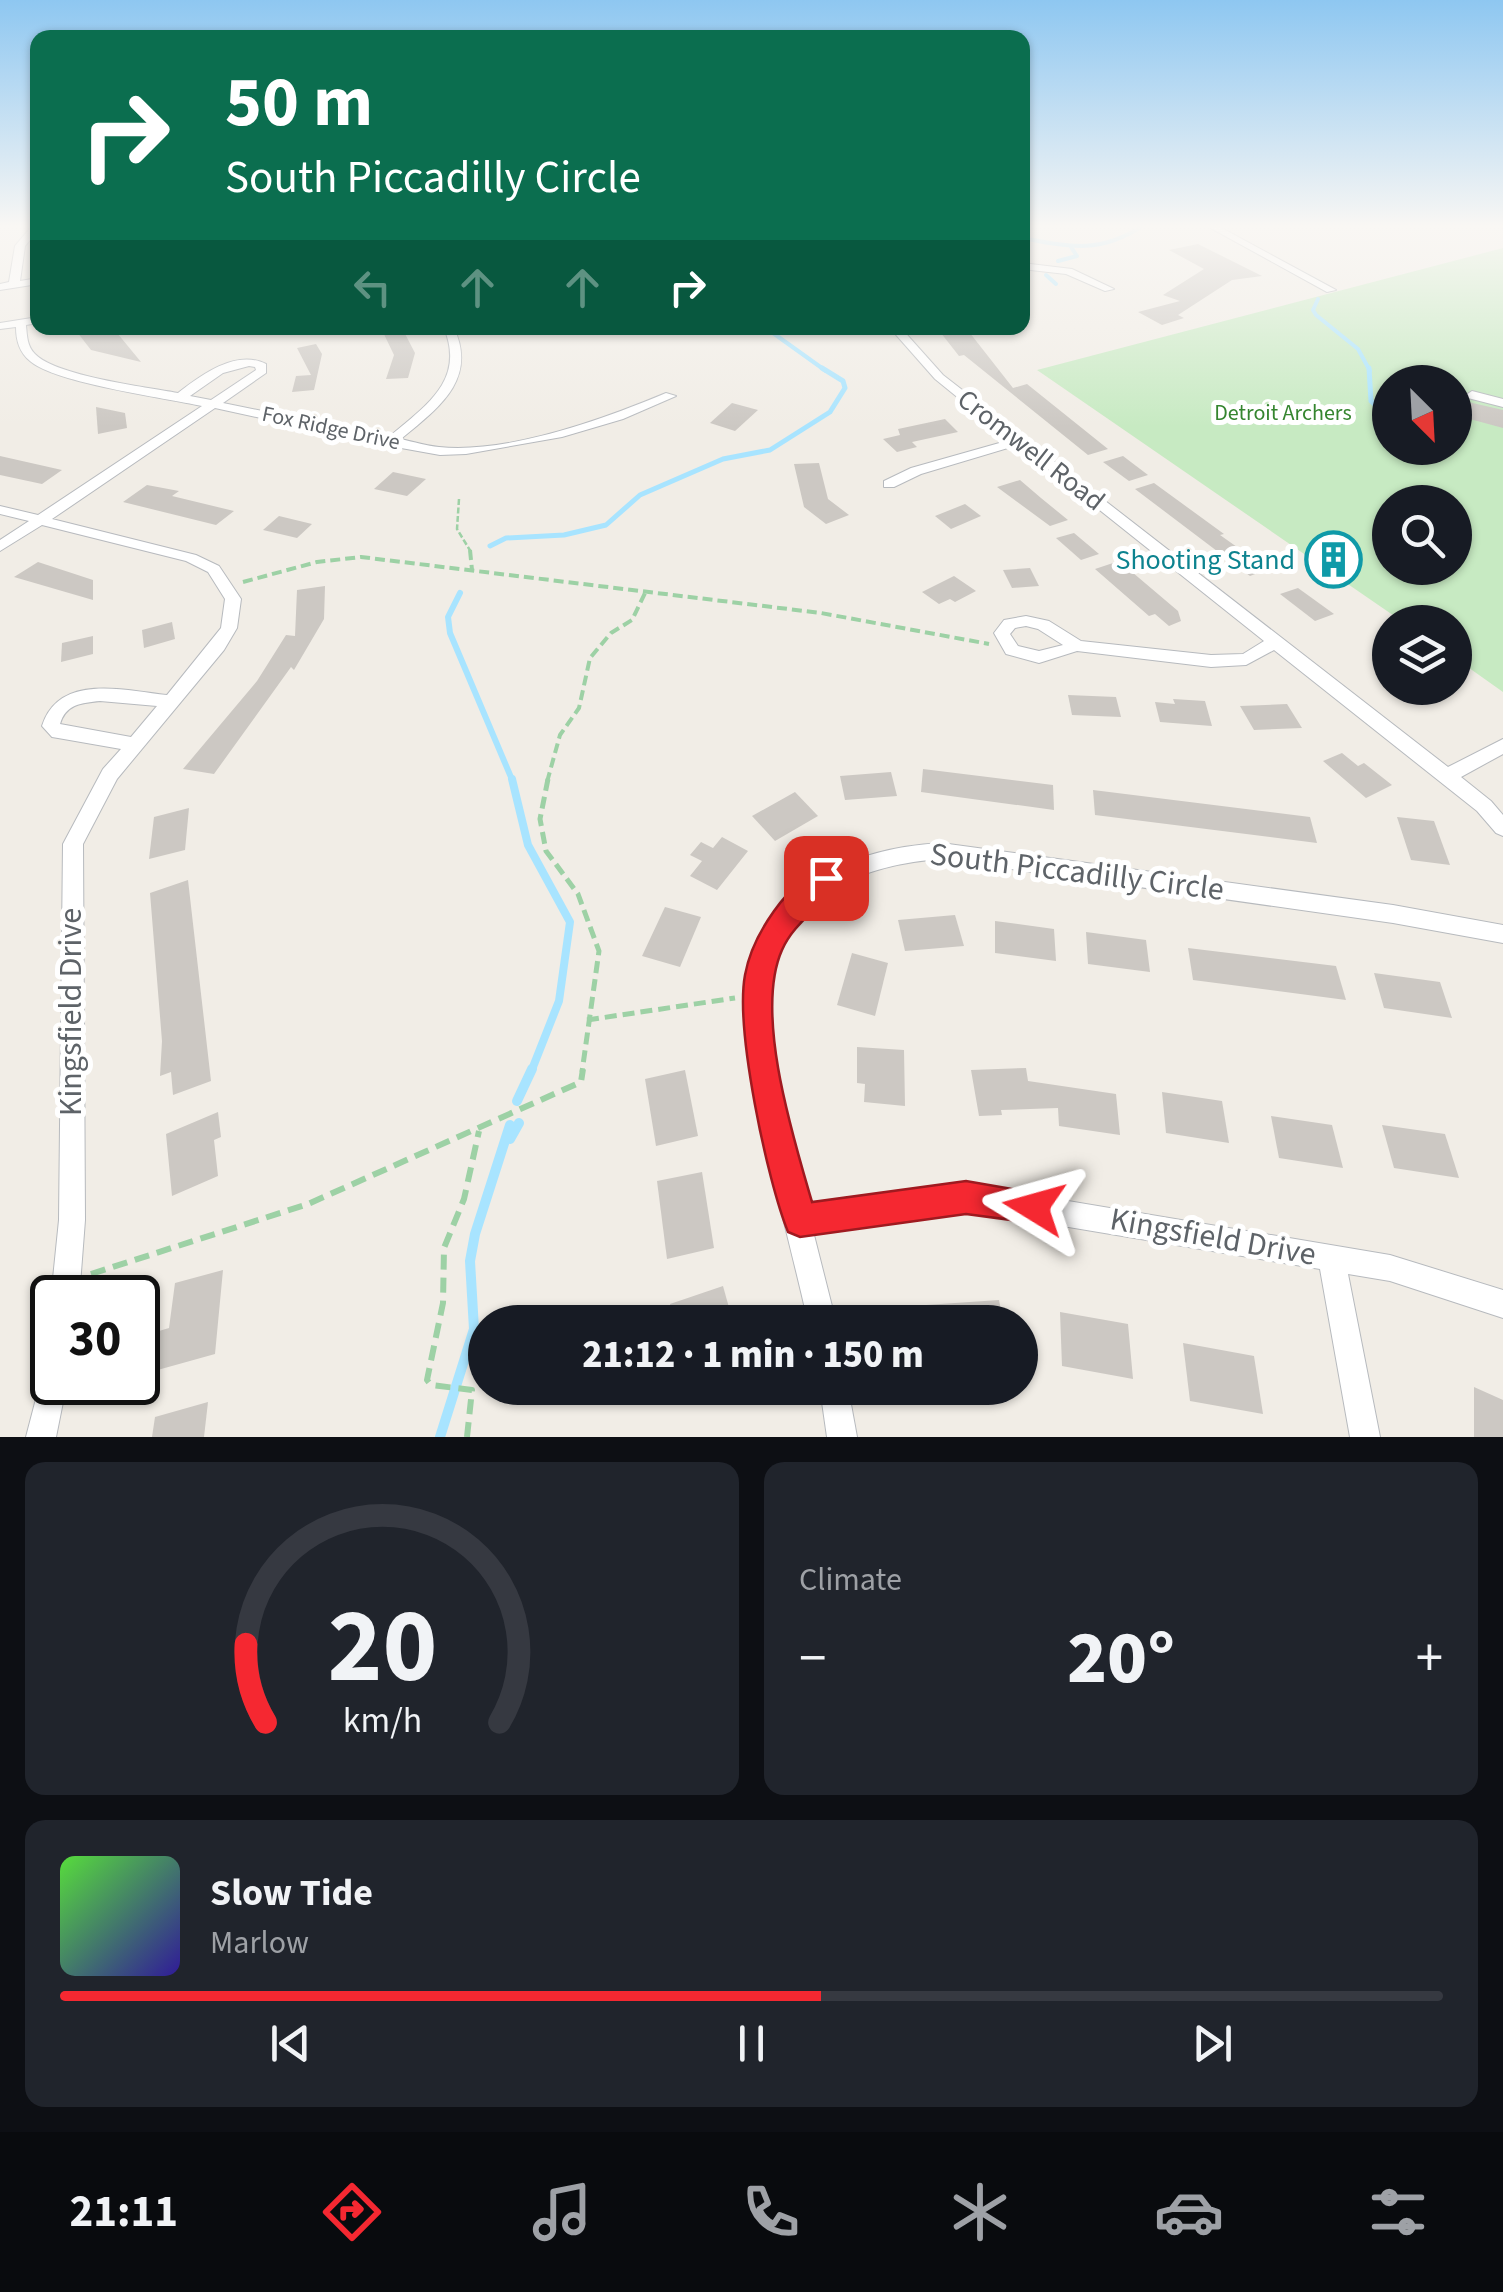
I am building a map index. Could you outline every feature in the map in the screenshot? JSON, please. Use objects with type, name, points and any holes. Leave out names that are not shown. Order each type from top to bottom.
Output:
[{"type":"street","points":[[0,326],[30,321]]},
{"type":"street","name":"Fox Ridge Drive","points":[[21,323],[22,350],[39,365],[390,442],[456,451],[493,447],[628,415],[670,396]]},
{"type":"street","points":[[390,442],[436,402],[456,374],[458,341],[454,335]]},
{"type":"street","name":"Cromwell Road","points":[[900,335],[917,357],[1019,441],[1446,777],[1503,828]]},
{"type":"street","points":[[0,547],[217,403],[262,371],[260,364],[246,362],[222,368],[183,395]]},
{"type":"street","points":[[1472,396],[1503,403]]},
{"type":"street","points":[[889,484],[916,471],[1019,441]]},
{"type":"street","points":[[0,510],[111,534],[191,558],[214,569],[229,586]]},
{"type":"street","name":"Kingsfield Drive","points":[[67,1275],[72,1188],[70,868],[84,816],[134,744],[229,628],[233,599],[229,586]]},
{"type":"street","points":[[1077,646],[1043,625],[1026,621],[1005,628],[1006,645],[1020,654],[1038,656],[1077,646],[1211,661],[1246,659],[1274,642]]},
{"type":"street","points":[[134,744],[58,732],[51,726],[52,716],[65,702],[91,694],[170,702]]},
{"type":"street","points":[[1446,777],[1503,746]]},
{"type":"street","name":"South Piccadilly Circle","points":[[818,1305],[776,1132],[759,976],[770,942],[793,908],[826,878],[863,862],[906,852],[941,851],[1393,914],[1503,934]]},
{"type":"street","name":"Kingsfield Drive","points":[[800,1220],[966,1197],[1390,1268],[1503,1304]]},
{"type":"street","points":[[1331,1258],[1365,1437]]},
{"type":"street","points":[[41,1437],[48,1405]]},
{"type":"street","points":[[837,1405],[842,1437]]},
{"type":"path","points":[[459,500],[458,532],[474,558],[472,570]]},
{"type":"path","points":[[229,586],[348,556],[907,626],[1006,645]]},
{"type":"path","points":[[106,1275],[308,1204],[581,1082],[587,1064],[587,1020],[599,951],[578,894],[546,851],[540,819],[550,761],[560,735],[579,708],[590,658],[611,633],[632,620],[645,592]]},
{"type":"path","points":[[587,1020],[760,996]]},
{"type":"path","points":[[468,1437],[472,1390],[430,1385],[427,1380],[442,1303],[444,1248],[464,1199],[479,1130]]},
{"type":"green space","name":"Detroit Archers","points":[[1331,293],[1503,293],[1503,692],[1472,670],[1472,605],[1378,605],[1037,370]]},
{"type":"building","points":[[1212,293],[1178,315],[1184,318],[1162,325],[1138,312],[1180,301],[1163,295]]},
{"type":"building","points":[[79,335],[119,335],[141,362],[91,350]]},
{"type":"building","points":[[384,335],[406,335],[415,353],[408,378],[386,379],[394,355]]},
{"type":"building","points":[[942,335],[971,335],[1013,388],[1027,384],[1108,449],[1088,455],[964,355],[959,356]]},
{"type":"building","points":[[316,344],[322,354],[314,390],[292,392],[296,376],[311,375],[297,348]]},
{"type":"building","points":[[732,403],[758,410],[735,431],[710,423]]},
{"type":"building","points":[[1472,403],[1503,410],[1503,428],[1472,420]]},
{"type":"building","points":[[96,407],[125,413],[127,428],[98,434]]},
{"type":"building","points":[[945,419],[958,432],[912,442],[917,447],[897,452],[883,439],[900,435],[898,429]]},
{"type":"building","points":[[0,456],[62,470],[42,484],[0,475]]},
{"type":"building","points":[[1123,456],[1148,475],[1129,481],[1103,462]]},
{"type":"building","points":[[819,463],[828,499],[849,515],[826,524],[804,507],[794,464]]},
{"type":"building","points":[[393,472],[426,479],[407,496],[374,489]]},
{"type":"building","points":[[1020,480],[1068,520],[1050,526],[997,487]]},
{"type":"building","points":[[1154,483],[1268,569],[1250,576],[1135,489]]},
{"type":"building","points":[[147,485],[179,491],[172,496],[234,511],[216,525],[123,502]]},
{"type":"building","points":[[965,504],[981,516],[951,529],[935,516]]},
{"type":"building","points":[[279,516],[312,524],[297,538],[263,530]]},
{"type":"building","points":[[1074,533],[1099,554],[1081,560],[1056,538]]},
{"type":"building","points":[[1119,561],[1178,611],[1181,621],[1169,626],[1155,614],[1149,616],[1095,569]]},
{"type":"building","points":[[38,562],[93,580],[93,600],[14,577]]},
{"type":"building","points":[[1030,568],[1039,586],[1012,588],[1003,570]]},
{"type":"building","points":[[954,576],[976,591],[955,602],[950,599],[939,604],[922,592]]},
{"type":"building","points":[[325,586],[324,619],[294,670],[291,667],[214,774],[183,769],[257,681],[286,635],[295,636],[297,590]]},
{"type":"building","points":[[1298,588],[1334,614],[1315,621],[1280,594]]},
{"type":"building","points":[[172,622],[175,639],[144,648],[142,630]]},
{"type":"building","points":[[93,636],[93,654],[61,662],[62,643]]},
{"type":"building","points":[[1068,695],[1116,697],[1121,717],[1072,715]]},
{"type":"building","points":[[1173,699],[1205,701],[1212,726],[1160,722],[1155,702],[1175,704]]},
{"type":"building","points":[[1287,704],[1302,728],[1254,730],[1240,706]]},
{"type":"building","points":[[1342,753],[1358,766],[1364,763],[1392,785],[1366,798],[1323,761]]},
{"type":"building","points":[[923,769],[1053,785],[1054,810],[921,792]]},
{"type":"building","points":[[891,772],[897,796],[845,800],[840,776]]},
{"type":"building","points":[[1093,790],[1310,817],[1317,843],[1095,815]]},
{"type":"building","points":[[795,792],[818,816],[775,841],[752,816]]},
{"type":"building","points":[[189,808],[185,850],[149,859],[154,817]]},
{"type":"building","points":[[1397,817],[1434,821],[1450,865],[1411,860]]},
{"type":"building","points":[[722,837],[748,851],[717,890],[690,876],[702,861],[690,855],[701,842],[713,848]]},
{"type":"building","points":[[188,880],[211,1081],[173,1095],[171,1072],[160,1076],[162,1041],[150,893]]},
{"type":"building","points":[[665,907],[701,917],[680,967],[642,956]]},
{"type":"building","points":[[955,915],[964,946],[905,951],[898,920]]},
{"type":"building","points":[[995,921],[1054,929],[1056,961],[995,953]]},
{"type":"building","points":[[1086,932],[1146,940],[1150,972],[1088,964]]},
{"type":"building","points":[[1188,948],[1336,966],[1346,1000],[1193,980]]},
{"type":"building","points":[[852,953],[888,963],[875,1016],[837,1005]]},
{"type":"building","points":[[1374,973],[1440,982],[1452,1018],[1384,1008]]},
{"type":"building","points":[[857,1047],[904,1050],[905,1106],[864,1102],[865,1084],[857,1083]]},
{"type":"building","points":[[1026,1068],[1028,1081],[1116,1094],[1120,1135],[1059,1126],[1058,1108],[1001,1110],[1002,1115],[979,1116],[971,1070]]},
{"type":"building","points":[[685,1070],[698,1136],[656,1146],[645,1079]]},
{"type":"building","points":[[1162,1092],[1222,1101],[1229,1143],[1166,1133]]},
{"type":"building","points":[[218,1112],[221,1137],[214,1140],[218,1176],[172,1196],[166,1134]]},
{"type":"building","points":[[1271,1116],[1332,1125],[1343,1168],[1279,1158]]},
{"type":"building","points":[[1382,1125],[1445,1134],[1459,1178],[1394,1168]]},
{"type":"building","points":[[702,1172],[714,1248],[667,1259],[657,1181]]},
{"type":"building","points":[[223,1270],[215,1354],[160,1369],[160,1331],[169,1328],[175,1283]]},
{"type":"building","points":[[723,1286],[728,1305],[670,1305]]},
{"type":"building","points":[[999,1300],[1000,1305],[926,1305]]},
{"type":"building","points":[[1060,1312],[1128,1324],[1133,1379],[1062,1366]]},
{"type":"building","points":[[1183,1343],[1254,1356],[1263,1414],[1190,1401]]},
{"type":"building","points":[[1474,1387],[1503,1400],[1503,1437],[1474,1437]]},
{"type":"building","points":[[208,1402],[204,1437],[152,1437],[155,1417]]},
{"type":"waterway","points":[[1318,299],[1313,310],[1316,315],[1358,349],[1369,369]]},
{"type":"waterway","points":[[776,335],[826,371]]},
{"type":"waterway","points":[[490,546],[506,538],[564,535],[606,525],[640,495],[723,459],[770,450],[830,412],[845,388],[843,381],[822,368]]},
{"type":"waterway","points":[[1369,369],[1372,402]]},
{"type":"waterway","points":[[460,593],[448,617],[450,633],[512,780]]},
{"type":"waterway","points":[[512,780],[528,845],[570,922],[559,1001],[531,1072]]},
{"type":"waterway","points":[[517,1101],[532,1069]]},
{"type":"waterway","points":[[510,1139],[519,1123]]},
{"type":"waterway","points":[[440,1437],[474,1329],[470,1261],[475,1234],[510,1125]]},
{"type":"place","name":"Shooting Stand","points":[[1334,560]]},
{"type":"route","points":[[826,878],[793,908],[770,942],[759,976],[761,1036],[776,1132],[800,1220],[878,1206],[966,1197],[1034,1207]]}]
